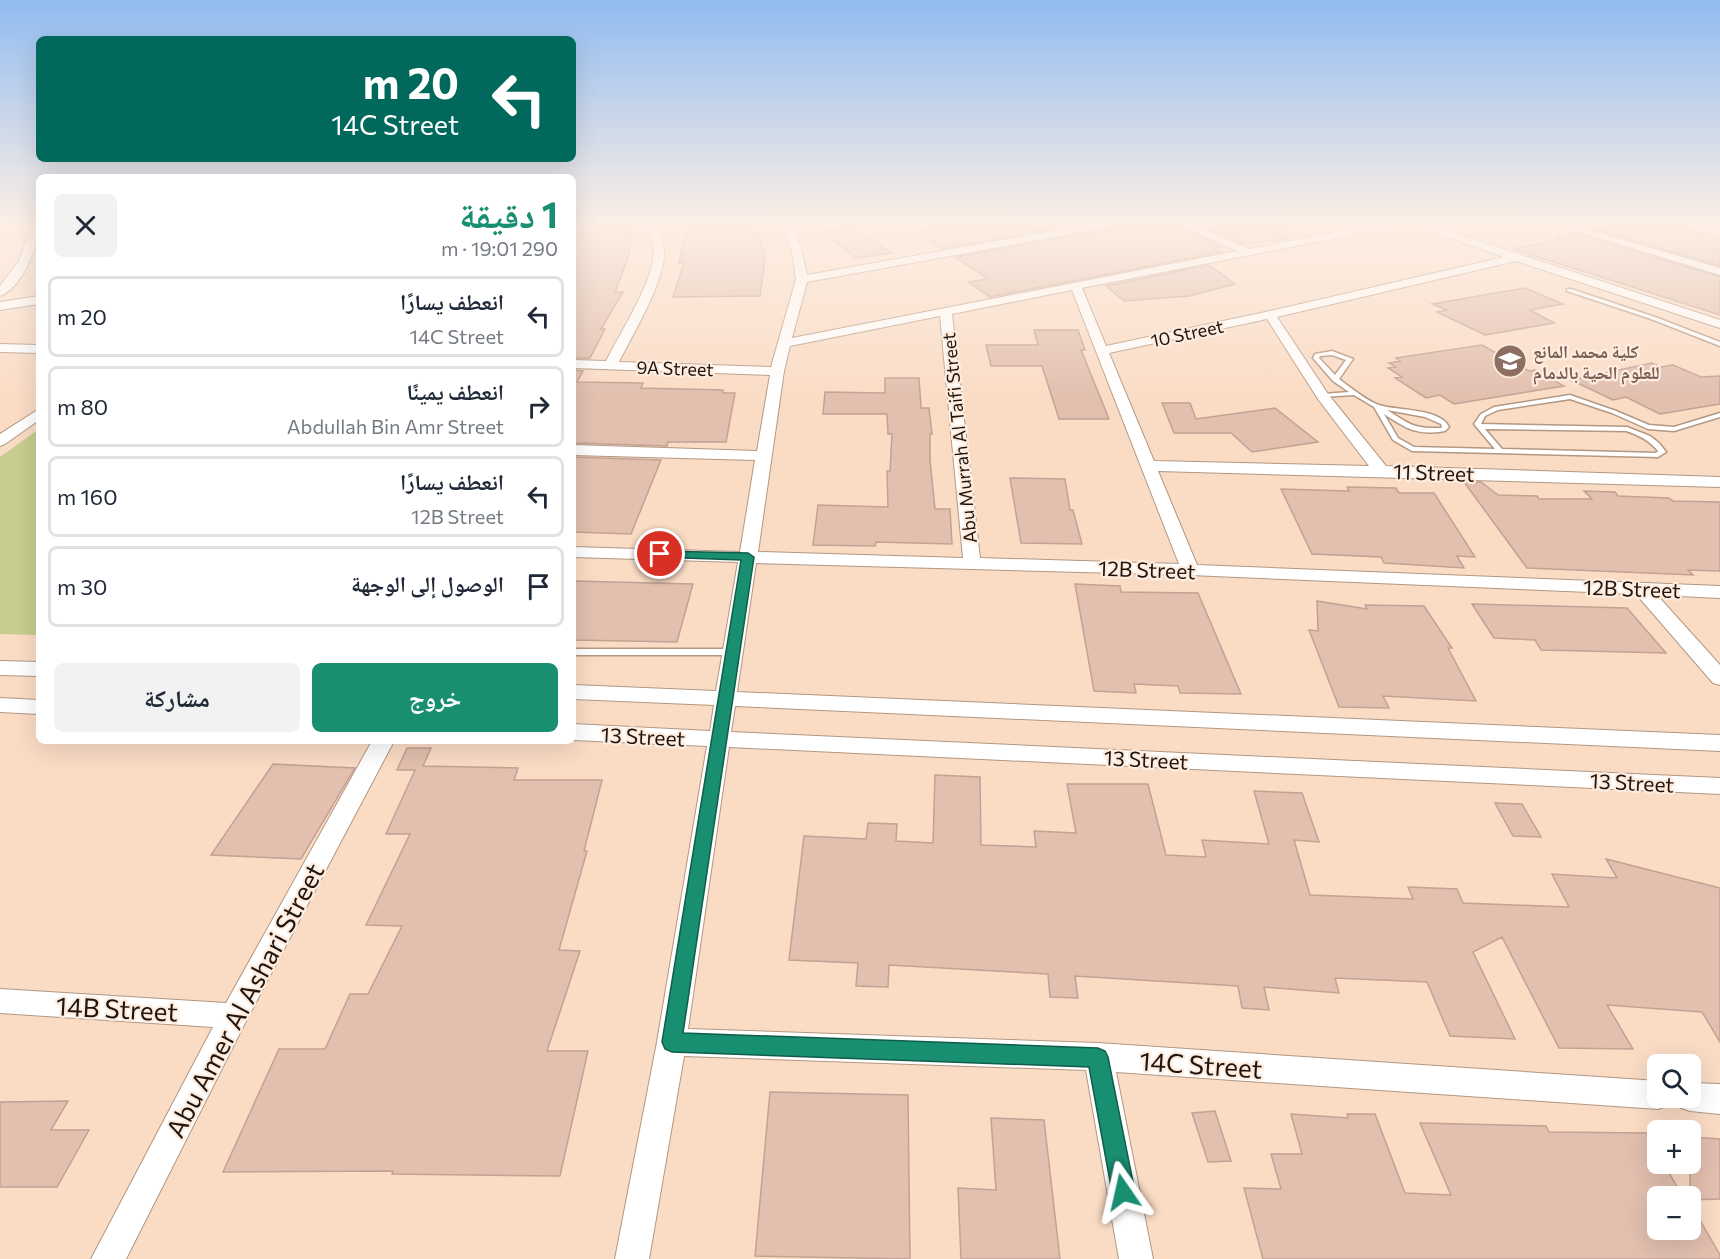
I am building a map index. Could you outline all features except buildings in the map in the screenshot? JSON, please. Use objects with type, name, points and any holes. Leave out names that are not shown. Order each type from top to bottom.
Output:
[{"type":"street","points":[[610,366],[650,283]]},
{"type":"street","points":[[632,1259],[672,1042],[777,371],[801,283]]},
{"type":"street","points":[[786,343],[1098,283]]},
{"type":"street","name":"10 Street","points":[[1102,351],[1407,283]]},
{"type":"street","points":[[1595,283],[1720,324]]},
{"type":"street","points":[[1076,287],[1190,570]]},
{"type":"street","points":[[0,306],[36,300]]},
{"type":"street","name":"Abu Murrah Al Taifi Street","points":[[946,312],[972,563]]},
{"type":"street","points":[[1270,315],[1323,396],[1381,471]]},
{"type":"street","points":[[0,348],[36,349]]},
{"type":"street","name":"9A Street","points":[[576,364],[777,371]]},
{"type":"street","points":[[0,441],[36,415]]},
{"type":"street","points":[[576,450],[764,456]]},
{"type":"street","name":"11 Street","points":[[1148,466],[1720,482]]},
{"type":"street","name":"12B Street","points":[[576,552],[1190,570],[1720,592]]},
{"type":"street","points":[[1641,588],[1720,678]]},
{"type":"street","points":[[0,668],[36,669]]},
{"type":"street","name":"13 Street","points":[[576,692],[1720,743]]},
{"type":"street","points":[[0,705],[36,707]]},
{"type":"street","name":"13 Street","points":[[576,732],[1720,786]]},
{"type":"street","name":"Abu Amer Al Ashari Street","points":[[108,1259],[234,1016],[381,744]]},
{"type":"street","name":"14B Street","points":[[0,1001],[234,1016]]},
{"type":"street","name":"14C Street","points":[[672,1042],[1098,1057],[1647,1094]]},
{"type":"street","points":[[1098,1057],[1136,1259]]},
{"type":"street","points":[[1701,1098],[1720,1099]]},
{"type":"lane","points":[[1569,290],[1653,318],[1720,344]]},
{"type":"lane","points":[[1335,380],[1350,359],[1340,354],[1319,353],[1316,358],[1335,380],[1376,406],[1417,430],[1445,429],[1442,421],[1427,415],[1376,406]]},
{"type":"lane","points":[[1323,396],[1355,393]]},
{"type":"lane","points":[[1501,452],[1477,424],[1484,415],[1496,408],[1570,397],[1648,427],[1674,429],[1720,415]]},
{"type":"lane","points":[[1376,406],[1395,439],[1412,449],[1658,455],[1662,450],[1637,432],[1627,429],[1480,427]]},
{"type":"lane","points":[[576,652],[733,652]]},
{"type":"green space","points":[[36,431],[36,635],[0,634],[0,457]]},
{"type":"place","name":"كلية محمد المانع للعلوم الحية بالدمام","points":[[1510,361]]},
{"type":"route","points":[[660,554],[748,557],[672,1042],[1098,1057],[1123,1192]]}]
